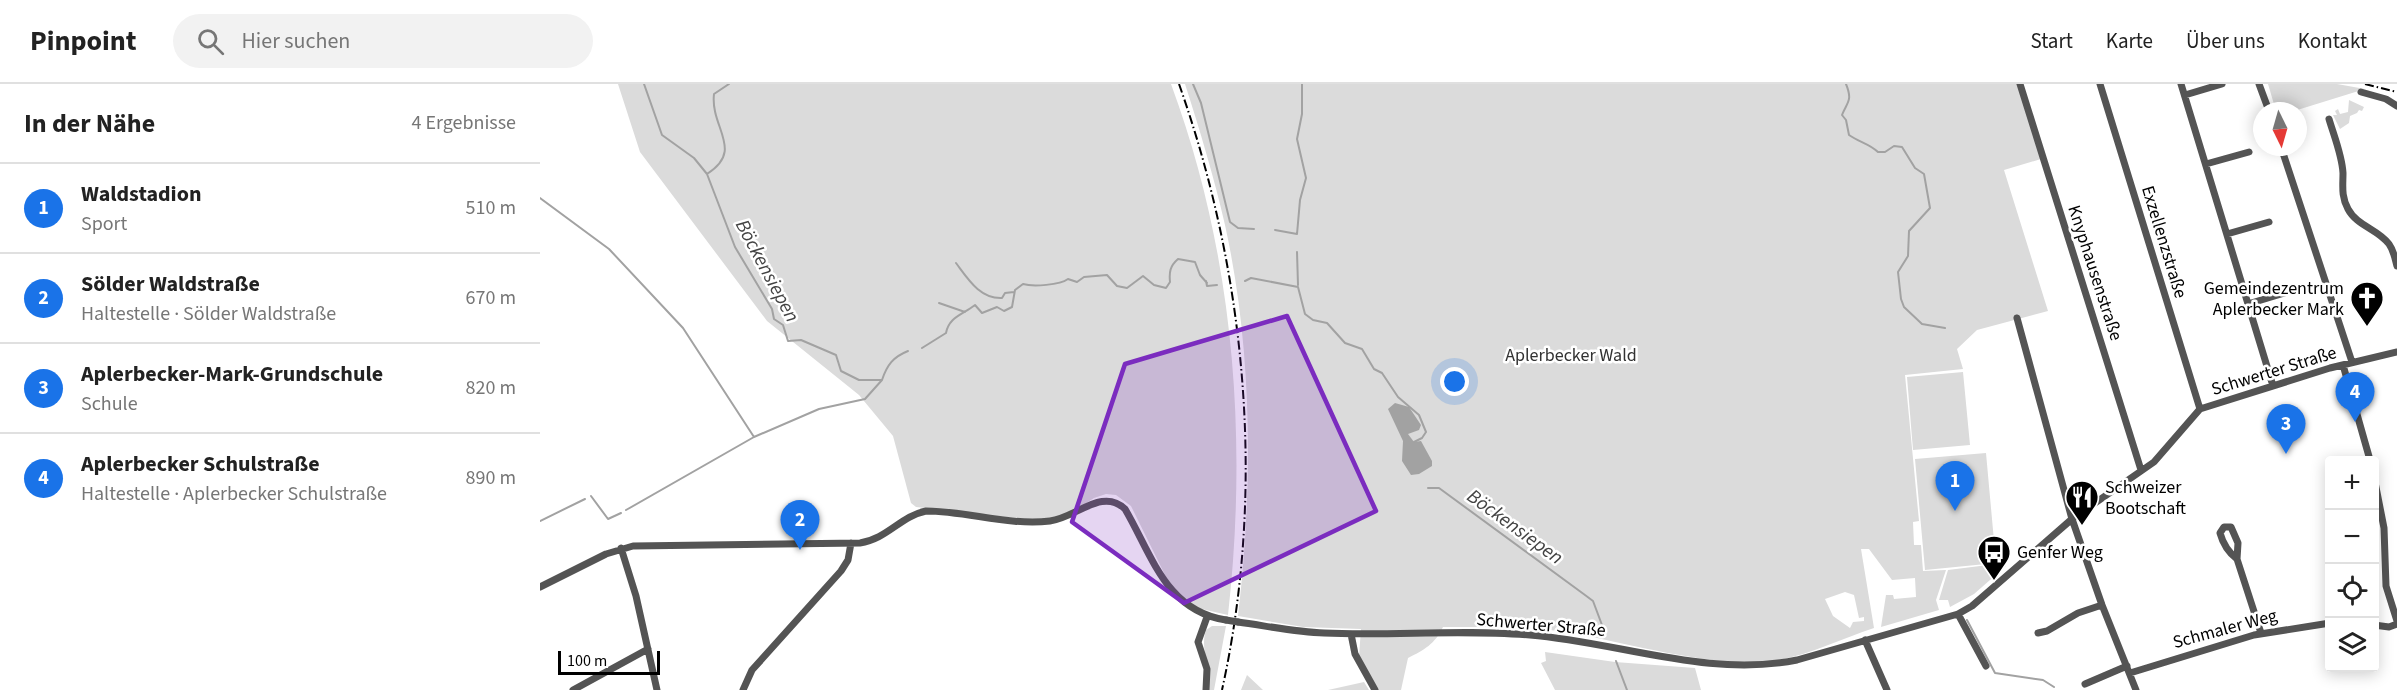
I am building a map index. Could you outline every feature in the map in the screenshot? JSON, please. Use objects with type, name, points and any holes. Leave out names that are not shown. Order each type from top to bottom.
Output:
[{"type":"street","name":"Knyphausenstraße","points":[[2020,84],[2141,470]]},
{"type":"street","name":"Exzellenzstraße","points":[[2100,84],[2200,409]]},
{"type":"street","points":[[2181,84],[2273,386]]},
{"type":"street","points":[[2185,95],[2222,84]]},
{"type":"street","points":[[2259,84],[2266,102]]},
{"type":"street","points":[[2361,92],[2386,99],[2397,106]]},
{"type":"street","points":[[2329,119],[2335,134],[2343,171],[2341,187],[2346,204],[2353,216],[2390,245],[2397,266]]},
{"type":"street","points":[[2205,165],[2248,152]]},
{"type":"street","points":[[2284,156],[2352,362]]},
{"type":"street","points":[[2227,234],[2269,222]]},
{"type":"street","points":[[2248,304],[2290,291]]},
{"type":"street","points":[[2017,318],[2072,519],[2102,606],[2136,690]]},
{"type":"street","name":"Schwerter Straße","points":[[851,543],[876,540],[912,515],[926,511],[1041,522],[1072,516],[1101,501],[1114,500],[1125,508],[1171,591],[1188,607],[1207,616],[1303,632],[1351,634],[1445,632],[1530,635],[1738,666],[1787,662],[1958,614],[1985,597],[2072,519],[2154,462],[2200,409],[2352,362],[2397,352]]},
{"type":"street","points":[[2343,365],[2369,456]]},
{"type":"street","points":[[2379,502],[2384,528],[2386,586],[2397,623],[2389,627],[2379,626]]},
{"type":"street","points":[[540,587],[621,548],[851,543],[848,560],[841,571],[752,670],[743,690]]},
{"type":"street","points":[[621,548],[657,690]]},
{"type":"street","points":[[2237,559],[2261,633]]},
{"type":"street","points":[[2038,633],[2047,631],[2078,613],[2102,606]]},
{"type":"street","points":[[1958,614],[1986,666]]},
{"type":"street","points":[[1206,690],[1207,669],[1198,642],[1207,616]]},
{"type":"street","name":"Schmaler Weg","points":[[2085,684],[2128,669],[2261,633],[2325,625]]},
{"type":"street","points":[[1351,634],[1355,654],[1375,690]]},
{"type":"street","points":[[1865,640],[1887,690]]},
{"type":"street","points":[[573,690],[648,649]]},
{"type":"highlighted area","points":[[1287,316],[1376,511],[1184,603],[1072,522],[1125,364]]},
{"type":"green space","points":[[618,84],[1171,84],[1192,148],[1209,214],[1222,280],[1231,346],[1236,480],[1234,548],[1228,615],[1197,608],[1178,594],[1167,579],[1131,506],[1116,495],[1106,494],[1094,498],[1066,516],[1035,520],[916,507],[911,503],[893,436],[859,395],[767,321],[640,152]]},
{"type":"green space","name":"Aplerbecker Wald","points":[[1185,84],[2018,84],[2041,159],[2004,170],[2048,311],[1977,330],[1957,349],[1963,369],[1905,375],[1919,521],[1913,522],[1914,545],[1921,545],[1923,571],[1946,570],[1936,600],[1939,610],[1881,627],[1886,595],[1893,595],[1894,599],[1916,597],[1915,578],[1892,580],[1869,549],[1861,549],[1874,628],[1803,654],[1779,660],[1728,661],[1673,654],[1551,630],[1443,627],[1428,646],[1408,658],[1401,690],[1378,690],[1359,656],[1361,629],[1303,627],[1238,616],[1248,469],[1248,420],[1241,322],[1225,225]],"holes":[[[1845,592],[1854,595],[1859,618],[1864,617],[1864,621],[1853,622],[1850,628],[1833,616],[1825,599]]]},
{"type":"green space","points":[[2268,84],[2337,84],[2365,89],[2307,107],[2307,102],[2273,102]]},
{"type":"green space","points":[[2349,100],[2364,107],[2362,111],[2359,110],[2350,116],[2349,123],[2340,129],[2333,115],[2337,115],[2335,111],[2338,109],[2340,114],[2348,112]]},
{"type":"green space","points":[[1963,372],[1970,445],[1913,450],[1907,377]]},
{"type":"green space","points":[[1986,453],[1996,563],[1925,570],[1915,459]]},
{"type":"green space","points":[[2004,563],[2006,566],[1974,594],[1950,607],[1948,600],[1939,600],[1948,570]]},
{"type":"green space","points":[[1212,626],[1226,626],[1214,690],[1207,690],[1208,674],[1204,638],[1206,630]]},
{"type":"green space","points":[[1545,652],[1615,662],[1695,668],[1701,690],[1555,690],[1541,663],[1546,661]]},
{"type":"green space","points":[[1247,675],[1263,690],[1241,690]]},
{"type":"green space","points":[[1364,682],[1369,690],[1328,690]]},
{"type":"shaded area","name":"Böckensiepen","points":[[1395,403],[1409,407],[1421,425],[1419,430],[1408,434],[1414,442],[1421,441],[1432,461],[1432,466],[1419,474],[1411,475],[1402,461],[1403,441],[1388,409]]},
{"type":"waterway","points":[[644,84],[662,135],[694,158],[707,174]]},
{"type":"waterway","name":"Böckensiepen","points":[[729,84],[714,94],[714,106],[725,147],[724,156],[718,165],[707,174],[735,247],[772,309],[774,319],[783,325],[788,341],[801,340],[836,355],[841,371],[859,380],[882,380],[891,362],[908,351]]},
{"type":"waterway","points":[[1193,84],[1201,103],[1230,222],[1238,228],[1254,229]]},
{"type":"waterway","points":[[1275,230],[1297,234],[1300,200],[1306,178],[1297,139],[1302,114],[1302,84]]},
{"type":"waterway","points":[[1846,84],[1849,98],[1842,115],[1846,120],[1849,135],[1878,152],[1885,152],[1894,146],[1902,147],[1915,168],[1924,174],[1930,208],[1909,231],[1908,256],[1898,272],[1901,299],[1904,307],[1922,324],[1945,328]]},
{"type":"waterway","points":[[540,198],[609,249],[683,328],[754,437],[819,409],[865,399],[882,380]]},
{"type":"waterway","points":[[1297,252],[1298,285]]},
{"type":"waterway","name":"Böckensiepen","points":[[922,348],[946,333],[953,320],[975,305],[982,313],[997,307],[1004,311],[1012,307],[1015,290],[1023,284],[1046,285],[1068,279],[1077,282],[1084,277],[1107,275],[1117,286],[1127,288],[1143,276],[1154,285],[1166,288],[1170,282],[1172,267],[1178,259],[1195,262],[1200,275],[1207,283]]},
{"type":"waterway","points":[[956,263],[981,292],[1002,298],[1005,293],[1014,292]]},
{"type":"waterway","name":"Böckensiepen","points":[[1245,281],[1251,278],[1298,287],[1305,314],[1313,320],[1327,323],[1345,343],[1362,349],[1374,369],[1382,373],[1398,397],[1419,415],[1426,432],[1422,438],[1414,442]]},
{"type":"waterway","name":"Böckensiepen","points":[[1206,281],[1207,286],[1217,285]]},
{"type":"waterway","points":[[939,303],[965,312]]},
{"type":"waterway","points":[[626,510],[754,437]]},
{"type":"waterway","name":"Böckensiepen","points":[[1428,488],[1439,488],[1593,601],[1605,633]]},
{"type":"waterway","points":[[591,496],[608,519],[621,513]]},
{"type":"waterway","points":[[540,521],[585,499]]},
{"type":"waterway","points":[[1967,620],[1995,673],[2043,680],[2054,687]]},
{"type":"waterway","name":"Böckensiepen","points":[[1616,661],[1627,690]]},
{"type":"railway","points":[[1179,84],[1202,157],[1221,232],[1234,308],[1242,384],[1246,461],[1243,538],[1236,615],[1222,690]]},
{"type":"railway","points":[[2365,84],[2397,92]]},
{"type":"place","name":"Gemeindezentrum Aplerbecker Mark","points":[[2367,327]]},
{"type":"place","name":"Aplerbecker Schulstraße","points":[[2355,422]]},
{"type":"place","name":"Aplerbecker-Mark-Grundschule","points":[[2286,454]]},
{"type":"place","name":"Waldstadion","points":[[1955,511]]},
{"type":"place","name":"Schweizer Bootschaft","points":[[2082,526]]},
{"type":"place","name":"Sölder Waldstraße","points":[[800,550]]},
{"type":"place","name":"Genfer Weg","points":[[1994,581]]}]
